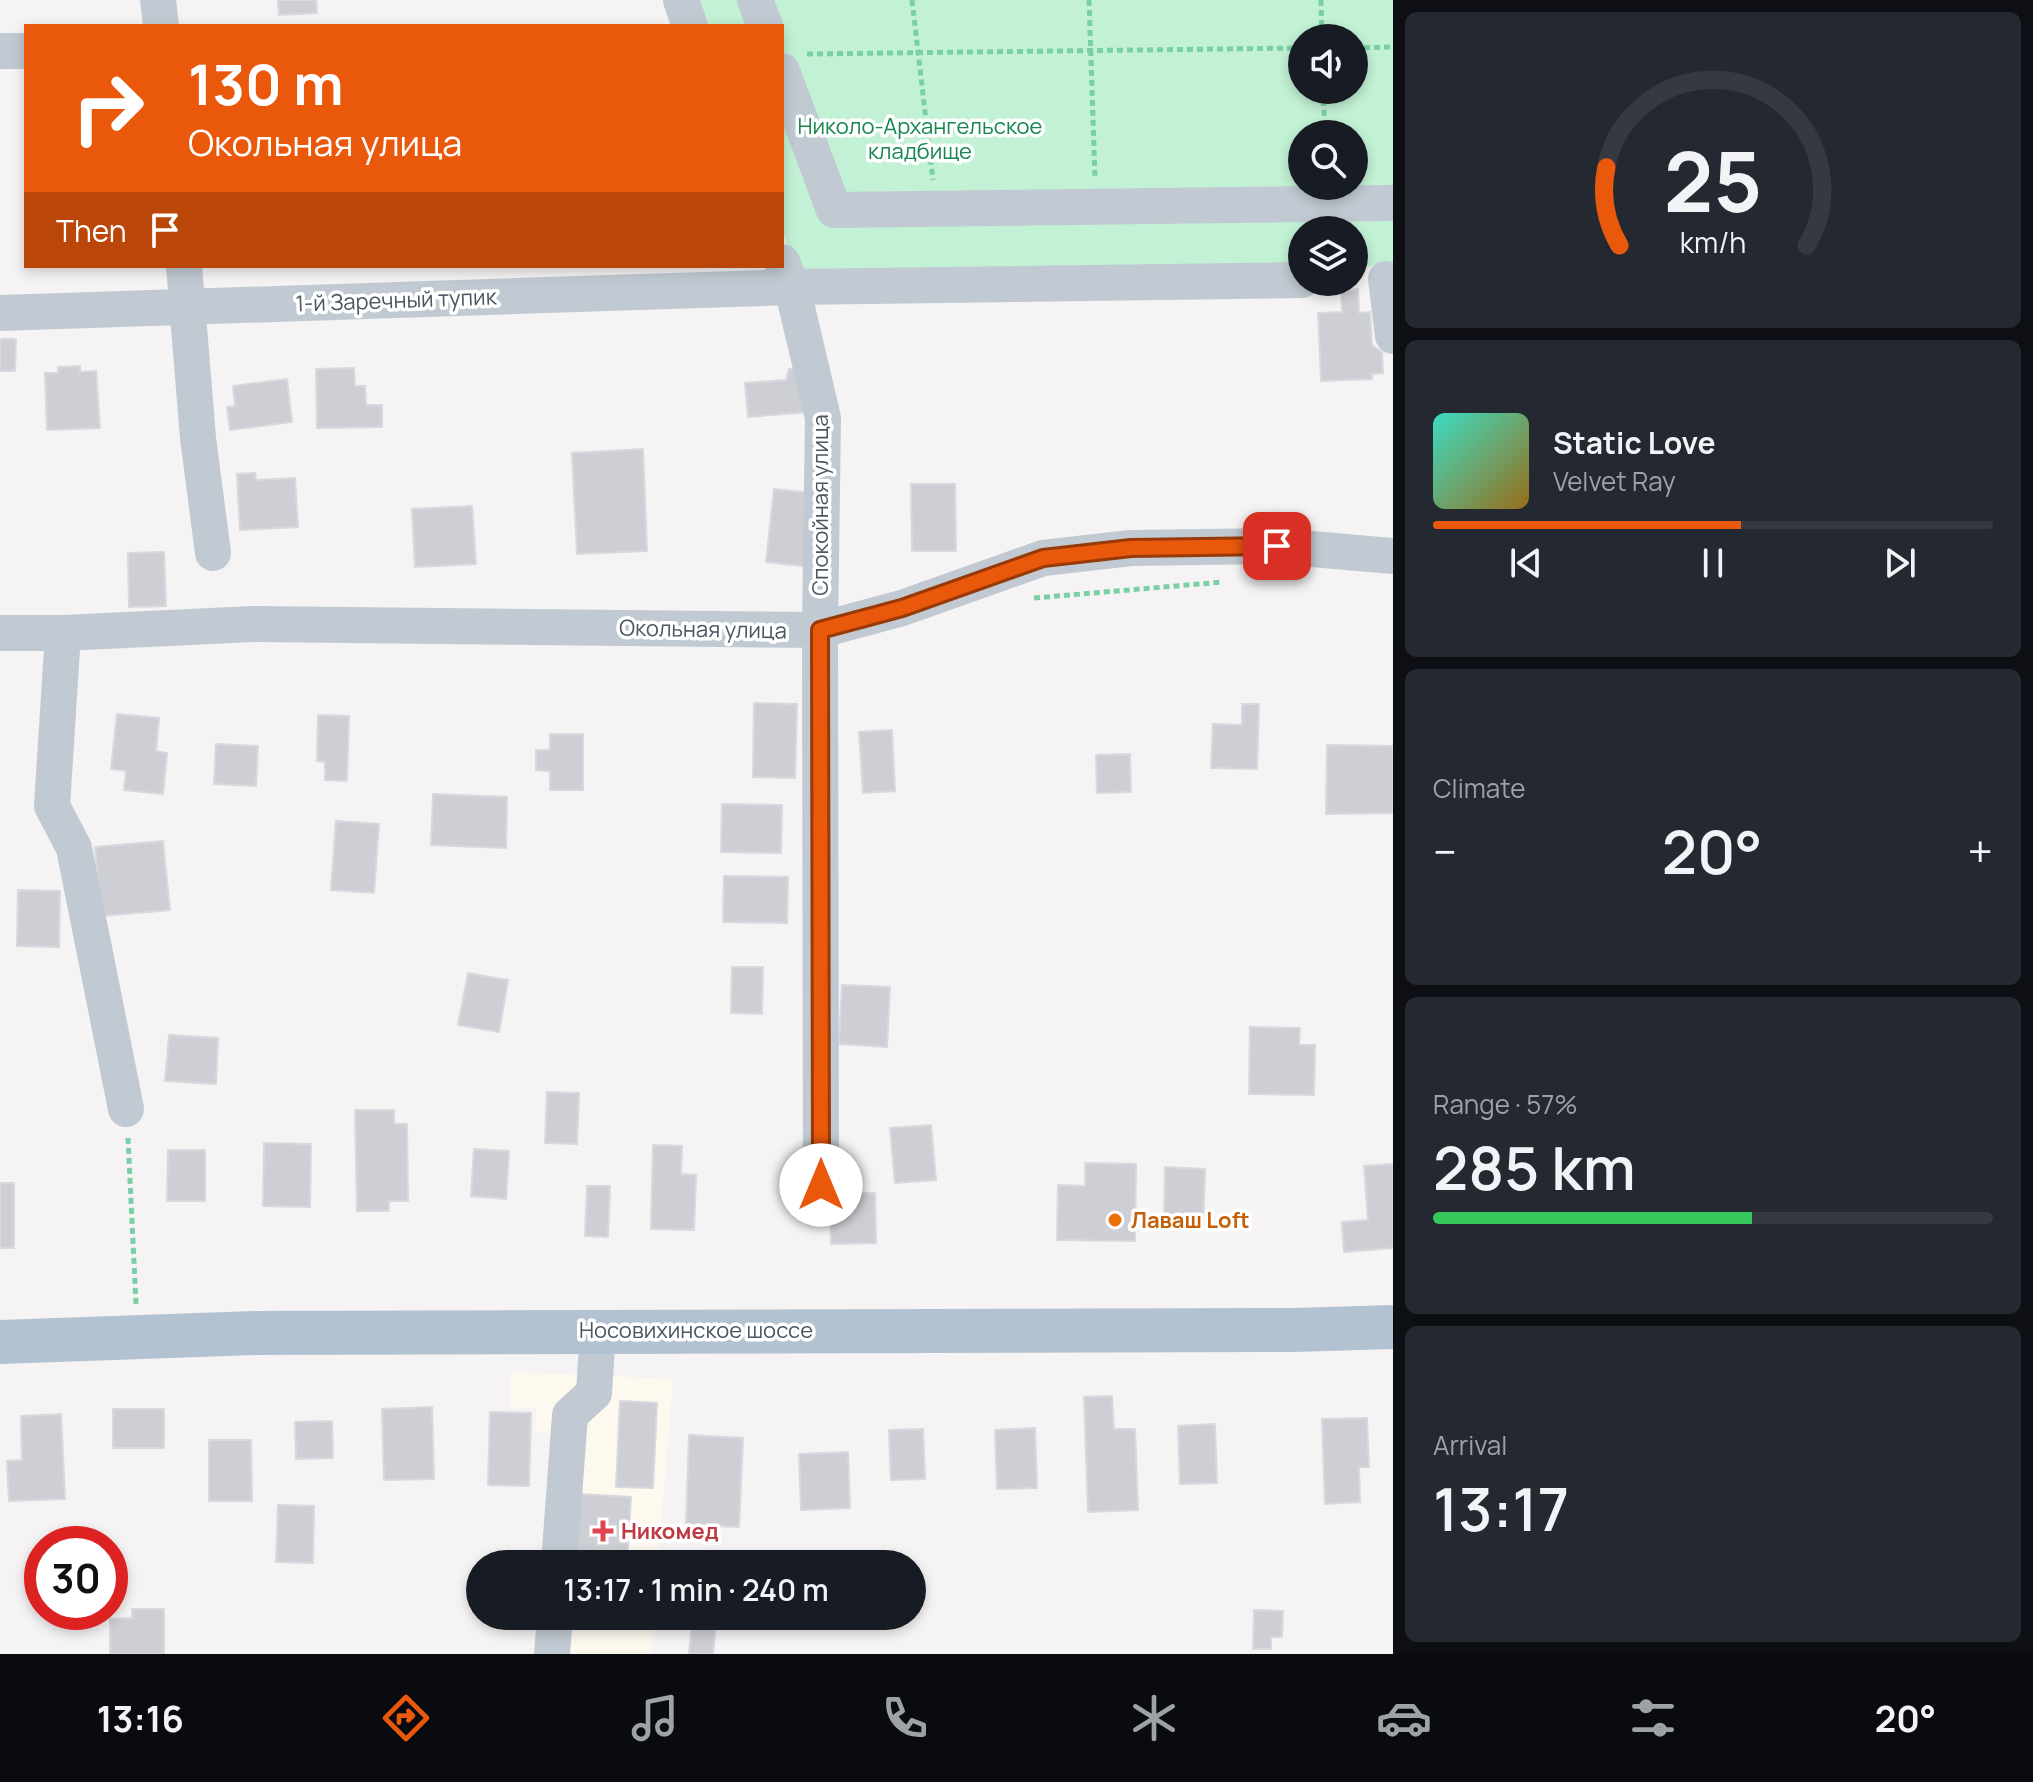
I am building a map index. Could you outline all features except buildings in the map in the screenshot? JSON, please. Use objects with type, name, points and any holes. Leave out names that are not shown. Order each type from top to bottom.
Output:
[{"type":"main road","name":"Носовихинское шоссе","points":[[0,1342],[255,1333],[1294,1330],[1393,1327]]},
{"type":"street","points":[[158,0],[161,24]]},
{"type":"street","points":[[681,0],[689,24]]},
{"type":"street","points":[[755,0],[764,24]]},
{"type":"street","points":[[0,51],[24,51]]},
{"type":"street","points":[[790,63],[834,210],[1393,203]]},
{"type":"street","points":[[184,268],[198,438],[213,553]]},
{"type":"street","name":"1-й Заречный тупик","points":[[0,313],[188,307],[787,274],[1288,280]]},
{"type":"street","name":"Спокойная улица","points":[[787,274],[823,418],[820,630],[821,1185]]},
{"type":"street","points":[[1378,279],[1393,336]]},
{"type":"street","name":"Окольная улица","points":[[0,633],[253,624],[820,630],[902,608],[1043,558],[1131,548],[1277,546],[1393,556]]},
{"type":"street","points":[[63,633],[52,806],[74,848],[126,1109]]},
{"type":"street","points":[[560,1550],[570,1415],[594,1393],[598,1330]]},
{"type":"street","points":[[554,1630],[552,1654],[569,1654]]},
{"type":"path","points":[[912,0],[937,208]]},
{"type":"path","points":[[1089,0],[1096,207]]},
{"type":"path","points":[[1321,0],[1322,24]]},
{"type":"path","points":[[1368,48],[1393,47]]},
{"type":"path","points":[[790,63],[918,53],[1288,48]]},
{"type":"path","points":[[1028,598],[1231,581]]},
{"type":"path","points":[[126,1109],[137,1337]]},
{"type":"shaded area","points":[[511,1372],[673,1379],[659,1550],[571,1550],[554,1433],[535,1433],[537,1408],[510,1407]]},
{"type":"shaded area","points":[[570,1630],[653,1630],[651,1654],[569,1654]]},
{"type":"green space","name":"Николо-Архангельское кладбище","points":[[700,0],[1393,0],[1393,266],[1368,267],[1368,216],[1288,216],[1288,268],[800,279],[784,235],[784,24],[708,24]]},
{"type":"place","name":"Лаваш Loft","points":[[1115,1220]]},
{"type":"place","name":"Никомед","points":[[603,1531]]},
{"type":"route","points":[[821,1185],[820,630],[902,608],[1043,558],[1131,548],[1277,546]]}]
